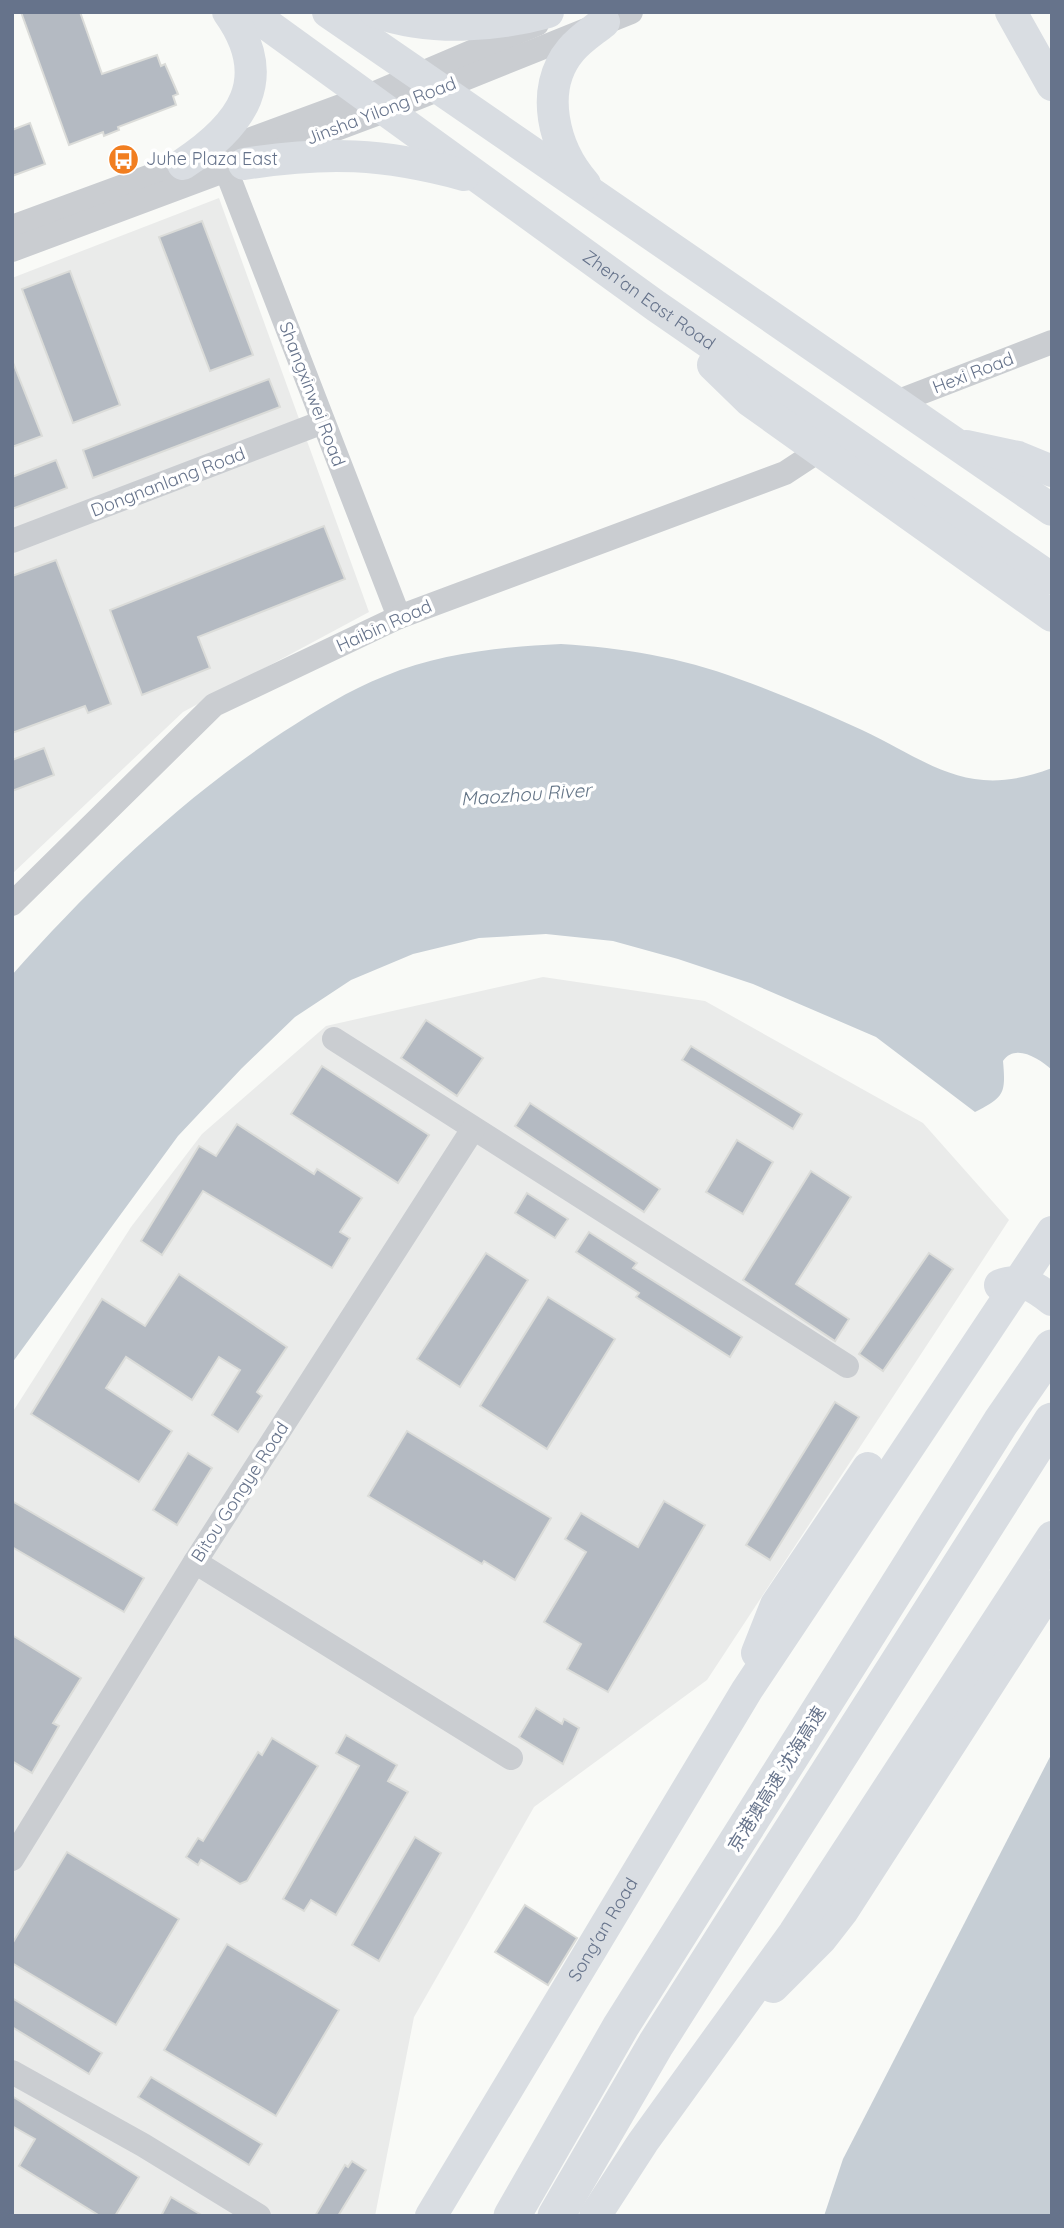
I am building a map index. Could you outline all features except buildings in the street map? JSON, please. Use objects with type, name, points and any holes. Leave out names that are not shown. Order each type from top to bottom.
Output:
[{"type":"highway","name":"京港澳高速 沈海高速","points":[[512,2216],[621,2026],[1001,1422],[1052,1348]]},
{"type":"highway","points":[[556,2216],[656,2044],[1052,1421]]},
{"type":"main road","points":[[183,164],[225,133],[237,118],[251,84],[244,44],[228,12]]},
{"type":"main road","name":"Zhen'an East Road","points":[[250,12],[656,306],[1052,579]]},
{"type":"main road","points":[[328,12],[1052,510]]},
{"type":"main road","points":[[375,12],[432,22],[490,24],[548,12]]},
{"type":"main road","points":[[1011,12],[1052,85]]},
{"type":"main road","points":[[603,203],[580,178],[566,156],[552,105],[554,85],[569,51],[617,17]]},
{"type":"main road","points":[[235,167],[308,155],[357,155],[414,162],[481,179]]},
{"type":"main road","points":[[656,306],[750,401],[1052,616]]},
{"type":"main road","points":[[954,444],[1018,457],[1052,471]]},
{"type":"main road","name":"Song'an Road","points":[[431,2216],[747,1690],[1052,1232]]},
{"type":"main road","points":[[747,1690],[760,1639],[776,1605],[978,1305],[994,1287],[1011,1281],[1036,1287],[1052,1300]]},
{"type":"main road","points":[[595,2216],[643,2141],[732,2022],[1052,1537]]},
{"type":"main road","points":[[732,2022],[799,1963],[842,1912],[1052,1586]]},
{"type":"street","name":"Jinsha Yilong Road","points":[[429,83],[562,12]]},
{"type":"street","name":"Jinsha Yilong Road","points":[[12,250],[235,167],[377,103],[617,17]]},
{"type":"street","name":"Jinsha Yilong Road","points":[[12,228],[183,164],[377,103]]},
{"type":"street","name":"Shangxinwei Road","points":[[235,167],[323,422],[398,617]]},
{"type":"street","name":"Hexi Road","points":[[894,403],[1052,342]]},
{"type":"street","name":"Dongnanlang Road","points":[[12,541],[323,422]]},
{"type":"street","name":"Haibin Road","points":[[12,904],[214,705],[398,617],[785,473],[820,450]]},
{"type":"street","points":[[334,1039],[847,1366]]},
{"type":"street","name":"Bitou Gongye Road","points":[[12,1859],[195,1562],[474,1129]]},
{"type":"street","points":[[195,1562],[511,1758]]},
{"type":"street","points":[[12,2072],[143,2145],[259,2216]]},
{"type":"shaded area","points":[[219,198],[369,612],[183,712],[12,874],[12,278]]},
{"type":"shaded area","points":[[543,977],[705,1001],[923,1123],[1009,1220],[707,1680],[534,1807],[414,2017],[375,2216],[12,2216],[12,1413],[131,1227],[202,1134],[326,1026]]},
{"type":"water","name":"Maozhou River","points":[[561,644],[651,655],[717,671],[816,709],[952,774],[997,780],[1023,777],[1052,768],[1052,1070],[1027,1054],[1014,1053],[1008,1056],[1003,1061],[1004,1081],[1001,1093],[975,1112],[876,1037],[753,984],[678,959],[613,941],[546,934],[479,938],[413,954],[351,980],[295,1017],[242,1068],[178,1136],[12,1363],[12,975],[74,908],[174,815],[245,758],[320,709],[372,682],[428,662],[494,649]]},
{"type":"water","points":[[1052,1753],[1052,2216],[824,2216],[843,2159]]},
{"type":"place","name":"Juhe Plaza East","points":[[123,159]]}]
